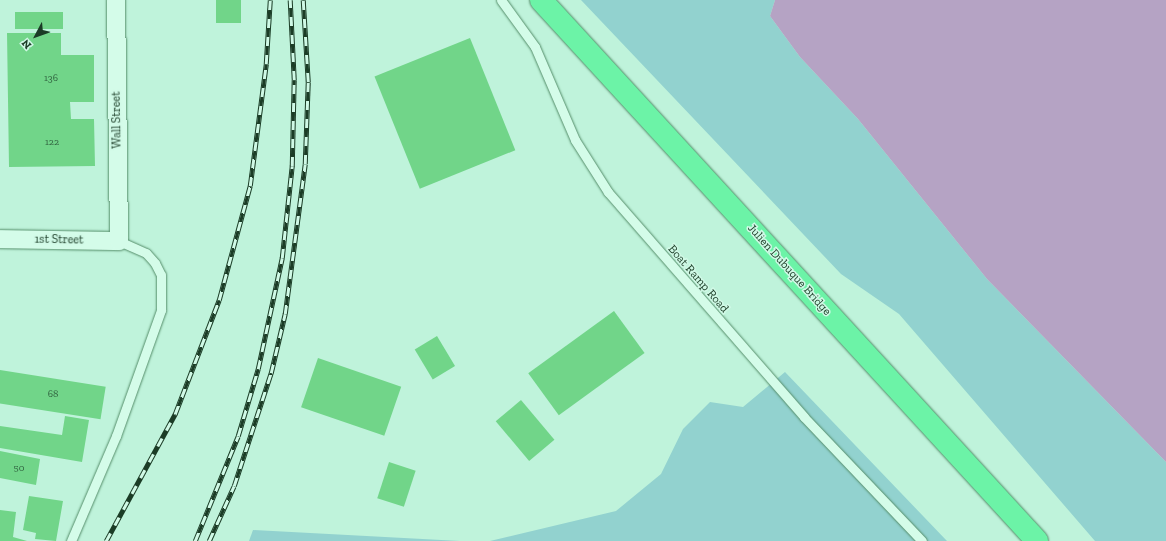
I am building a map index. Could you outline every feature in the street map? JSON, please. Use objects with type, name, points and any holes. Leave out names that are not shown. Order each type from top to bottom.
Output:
[{"type":"highway","name":"Julien Dubuque Bridge","points":[[541,0],[1037,541]]},
{"type":"street","name":"Wall Street","points":[[116,0],[119,241]]},
{"type":"street","name":"1st Street","points":[[0,239],[119,241]]},
{"type":"lane","name":"Boat Ramp Road","points":[[501,0],[535,47],[575,140],[608,192],[804,417],[922,541]]},
{"type":"lane","points":[[71,541],[116,436],[161,310],[161,275],[155,263],[146,254],[119,241]]},
{"type":"shaded area","points":[[581,0],[775,0],[770,16],[800,57],[858,119],[987,279],[1166,462],[1166,541],[1095,541],[899,314],[841,274]]},
{"type":"shaded area","points":[[775,0],[1166,0],[1166,462],[987,279],[858,119],[800,57],[770,16]]},
{"type":"shaded area","points":[[785,372],[947,541],[490,541],[616,511],[661,474],[683,429],[710,402],[743,407]]},
{"type":"shaded area","points":[[253,530],[460,541],[249,541]]},
{"type":"building","points":[[216,0],[241,0],[241,23],[216,23]]},
{"type":"building","points":[[15,12],[63,12],[63,29],[15,29]]},
{"type":"building","points":[[7,33],[61,33],[61,55],[94,55],[94,102],[70,102],[71,119],[94,119],[95,166],[9,167]]},
{"type":"building","points":[[470,38],[515,150],[420,189],[375,77]]},
{"type":"building","points":[[614,311],[645,353],[559,415],[528,373]]},
{"type":"building","points":[[437,336],[455,366],[433,379],[415,349]]},
{"type":"building","points":[[318,358],[401,387],[384,436],[301,407]]},
{"type":"building","points":[[0,370],[106,387],[101,419],[0,403]]},
{"type":"building","points":[[521,400],[554,440],[529,461],[496,421]]},
{"type":"building","points":[[65,416],[89,420],[82,462],[0,448],[0,426],[62,435]]},
{"type":"building","points":[[0,451],[40,459],[36,485],[0,478]]},
{"type":"building","points":[[389,462],[416,471],[404,507],[377,498]]},
{"type":"building","points":[[29,496],[63,501],[56,541],[35,539],[36,533],[23,530]]},
{"type":"building","points":[[0,510],[16,512],[13,537],[27,541],[0,541]]},
{"type":"railway","points":[[106,541],[175,414],[219,300],[250,186],[266,64],[270,0]]},
{"type":"railway","points":[[195,541],[238,436],[258,369],[282,258],[292,166],[294,80],[290,0]]},
{"type":"railway","points":[[209,541],[234,486],[271,373],[285,314],[305,164],[308,82],[303,0]]}]
